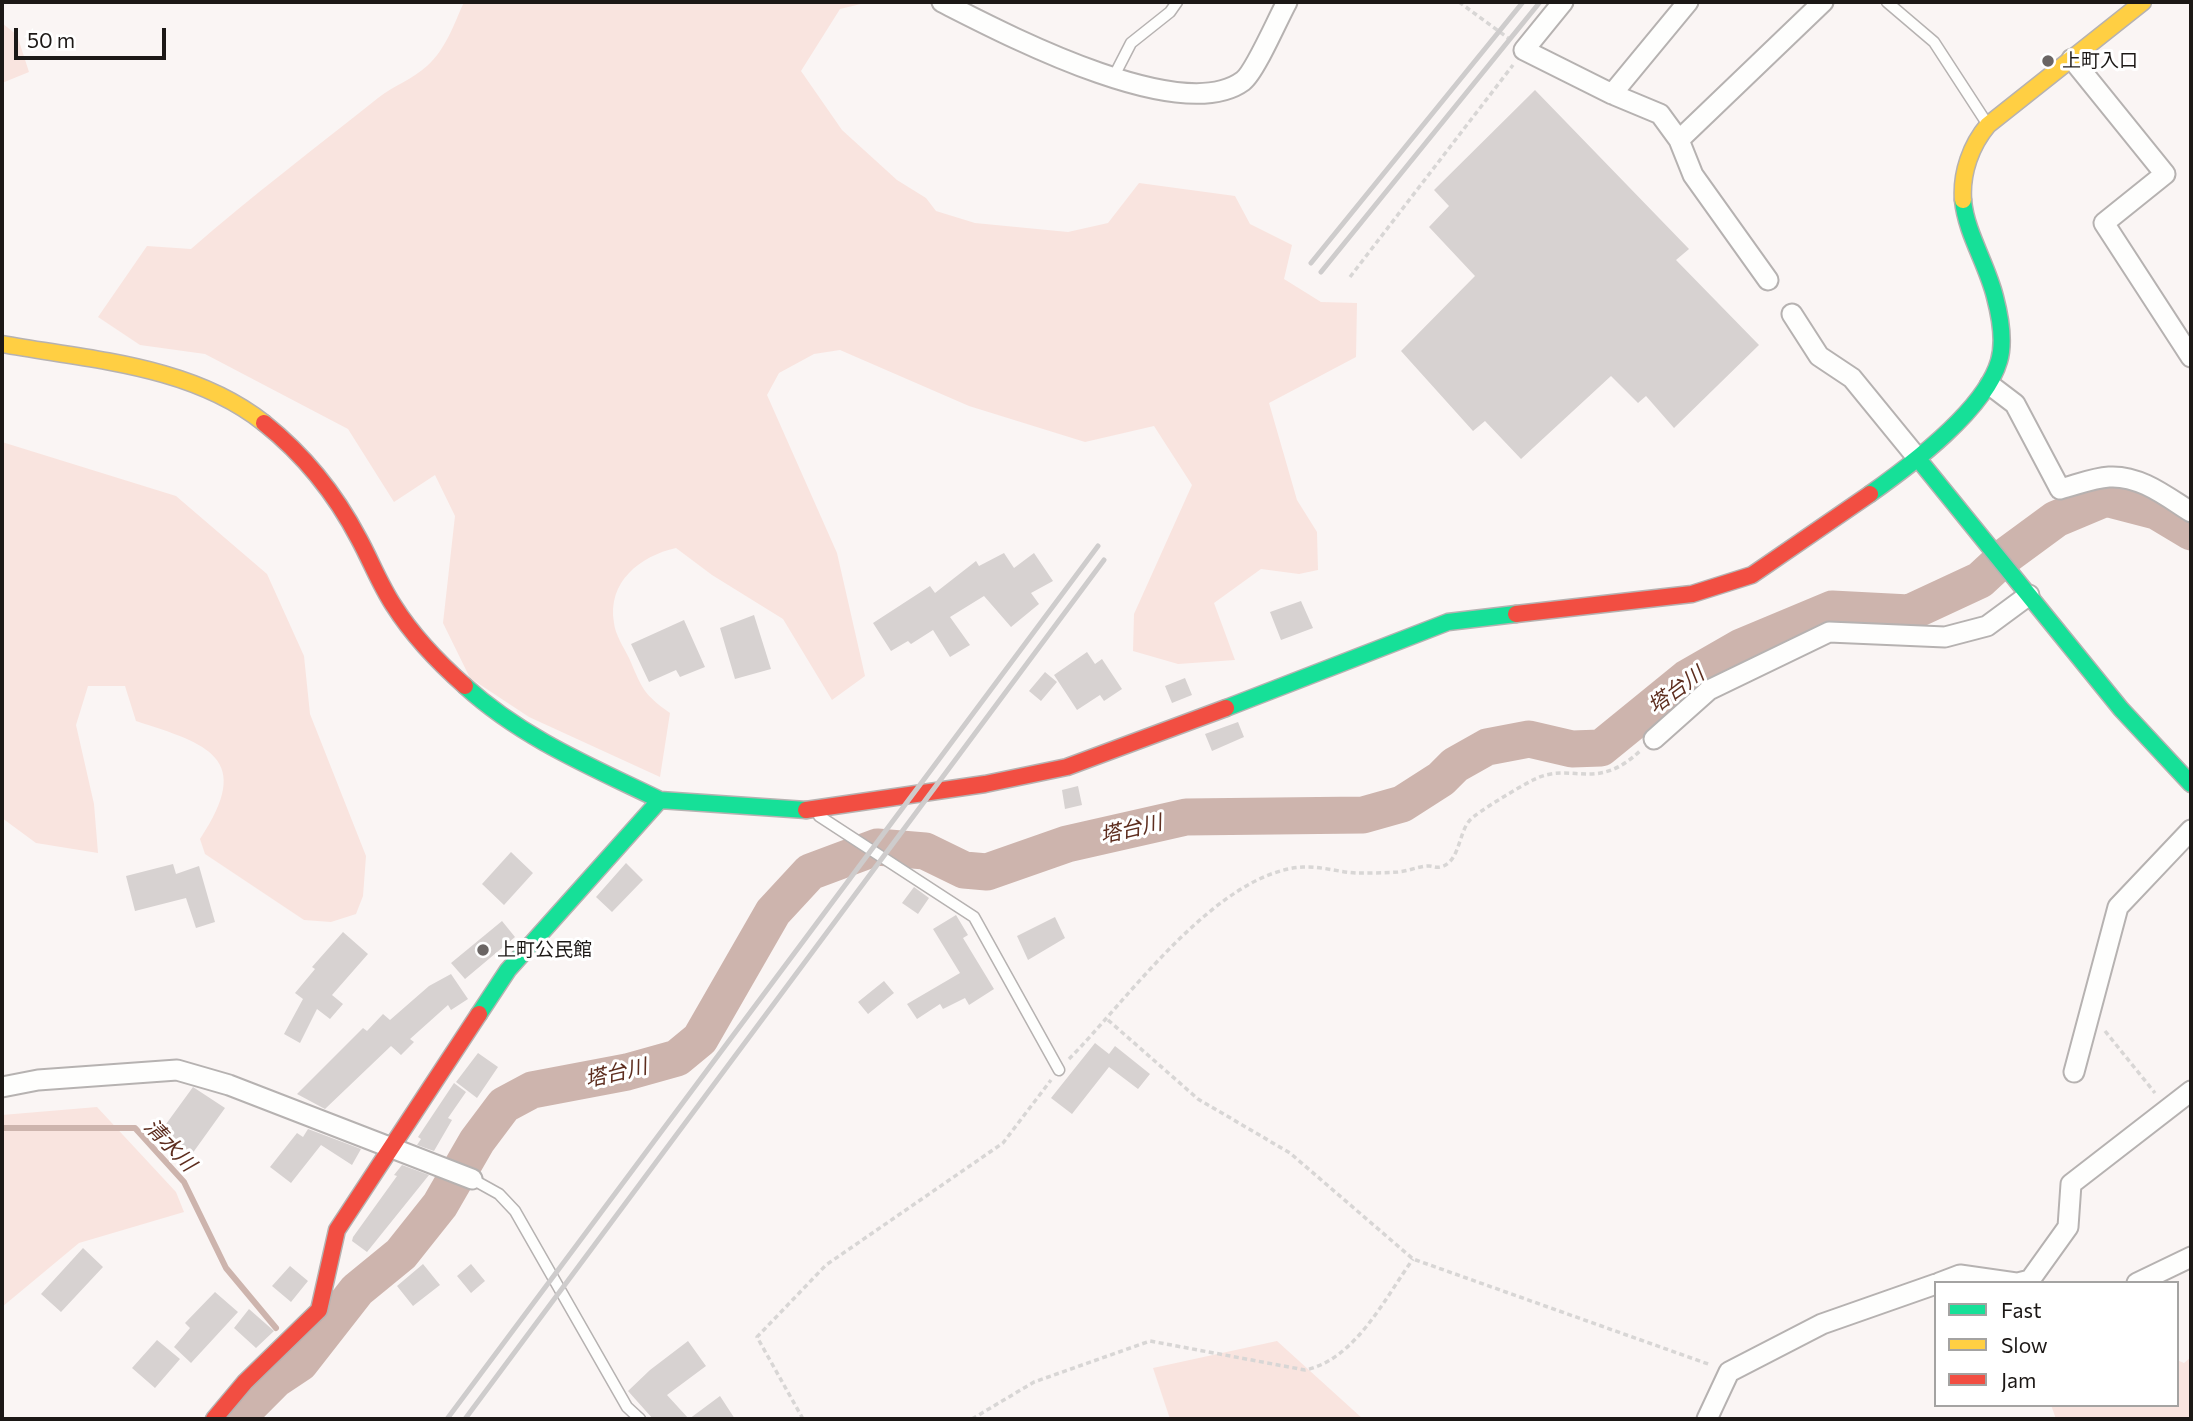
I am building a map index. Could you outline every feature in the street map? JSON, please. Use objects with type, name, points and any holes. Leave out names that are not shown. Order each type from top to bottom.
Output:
[{"type":"street","points":[[942,2],[1128,84],[1194,94],[1223,91],[1245,81],[1287,2]]},
{"type":"street","points":[[1563,2],[1524,50],[1612,94],[1660,114],[1679,141],[1693,175],[1768,280]]},
{"type":"street","points":[[1612,94],[1688,2]]},
{"type":"street","points":[[1679,141],[1823,2]]},
{"type":"street","points":[[2,344],[172,378],[206,390],[258,418],[321,483],[356,532],[399,613],[451,673],[481,701],[515,724],[571,756],[660,800],[810,810],[985,784],[1067,767],[1448,622],[1692,594],[1721,588],[1752,575],[1919,460],[1990,385],[2000,358],[2001,328],[1996,296],[1964,210],[1962,187],[1975,139],[1987,125],[2143,2]]},
{"type":"street","points":[[2072,59],[2165,174],[2104,223],[2191,358]]},
{"type":"street","points":[[1792,314],[1819,356],[1852,378],[2121,709],[2191,784]]},
{"type":"street","points":[[1990,385],[2015,404],[2060,489],[2109,477],[2132,480],[2153,488],[2191,512]]},
{"type":"street","points":[[1654,738],[1709,690],[1829,632],[1945,637],[1987,625],[2025,589]]},
{"type":"street","points":[[214,1419],[245,1382],[319,1310],[337,1230],[508,970],[660,800]]},
{"type":"street","points":[[2074,1072],[2118,907],[2191,830]]},
{"type":"street","points":[[2,1087],[38,1080],[177,1070],[229,1085],[472,1179]]},
{"type":"street","points":[[2029,1281],[2068,1227],[2071,1184],[2191,1091]]},
{"type":"street","points":[[2141,1281],[2191,1257]]},
{"type":"street","points":[[1943,1281],[1960,1275],[2018,1281]]},
{"type":"street","points":[[1707,1419],[1729,1371],[1822,1324],[1934,1284]]},
{"type":"lane","points":[[1113,78],[1131,43],[1170,12],[1177,2]]},
{"type":"lane","points":[[1887,2],[1934,42],[1987,125]]},
{"type":"lane","points":[[810,810],[974,917],[1059,1070]]},
{"type":"lane","points":[[472,1179],[499,1194],[515,1211],[627,1407],[640,1419]]},
{"type":"path","points":[[1350,277],[1524,50],[1460,2]]},
{"type":"path","points":[[803,1419],[757,1337],[826,1265],[1003,1143],[1059,1070],[1108,1020],[1129,989],[1185,933],[1241,890],[1269,876],[1302,867],[1355,873],[1440,867],[1452,860],[1470,820],[1534,779],[1557,774],[1599,775],[1617,769],[1654,738]]},
{"type":"path","points":[[2090,1013],[2169,1110]]},
{"type":"path","points":[[1108,1020],[1198,1099],[1290,1153],[1413,1259],[1729,1371]]},
{"type":"path","points":[[972,1419],[1034,1382],[1150,1341],[1305,1370],[1320,1367],[1339,1355],[1360,1332],[1413,1259]]},
{"type":"shaded area","points":[[464,2],[869,2],[840,9],[801,71],[842,130],[897,180],[926,198],[936,211],[975,223],[1068,232],[1108,223],[1139,183],[1235,196],[1250,224],[1292,245],[1284,279],[1321,302],[1357,303],[1356,357],[1269,403],[1297,500],[1317,532],[1318,570],[1299,574],[1261,569],[1214,603],[1235,660],[1178,664],[1133,651],[1134,614],[1192,485],[1154,426],[1085,442],[969,406],[840,350],[814,354],[779,373],[767,395],[837,553],[865,676],[832,700],[783,619],[712,575],[676,548],[650,557],[629,573],[621,583],[613,608],[616,632],[641,684],[654,701],[670,713],[660,777],[529,717],[470,678],[443,623],[455,516],[435,475],[394,502],[348,429],[205,354],[140,345],[98,317],[147,246],[191,249],[378,98],[427,66],[444,44]]},
{"type":"shaded area","points":[[2,23],[17,35],[29,72],[2,83]]},
{"type":"shaded area","points":[[2,442],[176,496],[267,574],[304,656],[310,714],[366,856],[363,896],[356,914],[331,922],[304,920],[205,854],[200,839],[216,811],[223,789],[223,772],[215,758],[202,747],[136,721],[125,686],[88,686],[76,725],[94,804],[98,853],[36,843],[2,818]]},
{"type":"shaded area","points":[[97,1107],[176,1192],[184,1212],[79,1243],[2,1307],[2,1115]]},
{"type":"shaded area","points":[[1277,1341],[1363,1419],[1170,1419],[1153,1368]]},
{"type":"shaded area","points":[[2191,1357],[2191,1419],[2056,1419],[2052,1407],[2179,1407],[2179,1361],[2184,1363]]},
{"type":"building","points":[[1535,90],[1689,249],[1676,260],[1759,345],[1674,428],[1646,396],[1638,403],[1611,376],[1521,459],[1485,421],[1473,431],[1401,351],[1475,276],[1429,227],[1449,206],[1434,190]]},
{"type":"building","points":[[1004,553],[1014,568],[1034,553],[1053,581],[1031,593],[1039,604],[1011,627],[984,596],[950,617],[970,645],[950,657],[933,630],[911,644],[908,641],[891,651],[873,623],[930,586],[935,593],[976,561],[979,566]]},
{"type":"building","points":[[1301,601],[1313,628],[1281,640],[1270,612]]},
{"type":"building","points":[[754,615],[771,669],[735,679],[720,628]]},
{"type":"building","points":[[684,620],[705,667],[680,677],[676,670],[649,682],[631,644]]},
{"type":"building","points":[[1087,652],[1095,664],[1102,659],[1122,689],[1104,701],[1100,695],[1077,710],[1054,675]]},
{"type":"building","points":[[1045,672],[1057,682],[1041,701],[1029,691]]},
{"type":"building","points":[[1185,678],[1192,695],[1172,703],[1165,686]]},
{"type":"building","points":[[1238,722],[1244,737],[1212,751],[1205,734]]},
{"type":"building","points":[[1078,786],[1082,805],[1065,809],[1062,790]]},
{"type":"building","points":[[511,852],[533,873],[504,905],[482,884]]},
{"type":"building","points":[[626,863],[643,880],[612,912],[596,897]]},
{"type":"building","points":[[173,864],[176,874],[199,866],[215,922],[196,928],[186,898],[135,911],[126,876]]},
{"type":"building","points":[[914,887],[929,898],[918,914],[902,903]]},
{"type":"building","points":[[956,915],[968,935],[963,938],[994,989],[969,1005],[965,998],[943,1009],[940,1004],[917,1019],[907,1004],[960,973],[933,929]]},
{"type":"building","points":[[1055,917],[1065,938],[1028,960],[1017,936]]},
{"type":"building","name":"上町公民館","points":[[502,921],[515,937],[465,979],[451,963]]},
{"type":"building","points":[[343,932],[368,954],[332,995],[343,1004],[330,1019],[317,1009],[300,1043],[284,1034],[303,999],[295,993],[315,969],[312,967]]},
{"type":"building","points":[[451,974],[468,999],[451,1010],[448,1005],[410,1039],[414,1042],[401,1055],[391,1046],[325,1109],[297,1094],[363,1028],[367,1031],[383,1014],[390,1020],[429,986]]},
{"type":"building","points":[[884,981],[894,993],[868,1014],[858,1002]]},
{"type":"building","points":[[1095,1043],[1109,1054],[1115,1046],[1150,1074],[1138,1089],[1109,1067],[1072,1114],[1051,1098]]},
{"type":"building","points":[[478,1053],[498,1067],[477,1098],[456,1082]]},
{"type":"building","points":[[454,1083],[466,1092],[448,1118],[452,1120],[434,1151],[417,1145],[421,1139],[418,1137]]},
{"type":"building","points":[[193,1087],[225,1108],[192,1154],[161,1131]]},
{"type":"building","points":[[308,1129],[361,1149],[352,1165],[321,1145],[291,1183],[270,1167],[297,1133],[303,1137]]},
{"type":"building","points":[[402,1165],[429,1175],[367,1252],[352,1241],[353,1237]]},
{"type":"building","points":[[83,1248],[103,1267],[61,1312],[41,1294]]},
{"type":"building","points":[[423,1264],[440,1285],[413,1306],[397,1286]]},
{"type":"building","points":[[471,1264],[485,1281],[471,1293],[457,1276]]},
{"type":"building","points":[[290,1266],[308,1281],[291,1302],[272,1286]]},
{"type":"building","points":[[215,1292],[238,1312],[191,1363],[174,1347],[190,1328],[185,1323]]},
{"type":"building","points":[[249,1309],[274,1331],[256,1348],[234,1328]]},
{"type":"building","points":[[157,1340],[180,1359],[155,1388],[132,1368]]},
{"type":"building","points":[[688,1341],[706,1366],[667,1395],[689,1419],[653,1419],[628,1391]]},
{"type":"building","points":[[720,1396],[735,1419],[689,1419]]},
{"type":"waterway","name":"塔台川","points":[[236,1419],[276,1379],[300,1363],[357,1290],[401,1254],[440,1205],[477,1141],[504,1105],[532,1090],[627,1072],[677,1058],[700,1039],[773,912],[810,872],[877,847],[925,851],[964,870],[987,872],[1067,844],[1186,817],[1363,815],[1402,804],[1441,779],[1455,765],[1487,747],[1529,739],[1572,749],[1601,748],[1687,678],[1741,647],[1832,609],[1909,613],[1980,580],[2007,555],[2056,519],[2106,498],[2156,511],[2191,532]]},
{"type":"waterway","name":"清水川","points":[[2,1128],[135,1128],[184,1182],[226,1268],[276,1328]]},
{"type":"waterway","name":"清水川","points":[[293,1352],[300,1363]]},
{"type":"railway","points":[[1311,263],[1523,2]]},
{"type":"railway","points":[[1321,272],[1540,2]]},
{"type":"railway","points":[[447,1419],[1098,546]]},
{"type":"railway","points":[[465,1419],[1104,560]]},
{"type":"traffic: fast","points":[[1870,494],[1925,452],[1963,417],[1991,380],[1999,361],[2002,337],[1997,304],[1968,224],[1963,200]]},
{"type":"traffic: fast","points":[[1919,460],[2121,709],[2191,784]]},
{"type":"traffic: fast","points":[[1226,708],[1448,622],[1516,614]]},
{"type":"traffic: fast","points":[[465,686],[534,736],[660,800]]},
{"type":"traffic: fast","points":[[479,1014],[508,970],[660,800],[806,810]]},
{"type":"traffic: slow","points":[[1963,200],[1968,160],[1988,125],[2143,2]]},
{"type":"traffic: slow","points":[[2,344],[104,361],[172,377],[205,388],[264,423]]},
{"type":"traffic: jam","points":[[264,423],[292,448],[329,491],[350,523],[401,617],[427,649],[465,686]]},
{"type":"traffic: jam","points":[[1516,614],[1692,594],[1752,575],[1870,494]]},
{"type":"traffic: jam","points":[[806,810],[985,784],[1067,767],[1226,708]]},
{"type":"traffic: jam","points":[[214,1419],[245,1382],[319,1310],[337,1230],[479,1014]]},
{"type":"place","name":"上町入口","points":[[2048,61]]},
{"type":"place","name":"上町公民館","points":[[483,950]]}]
